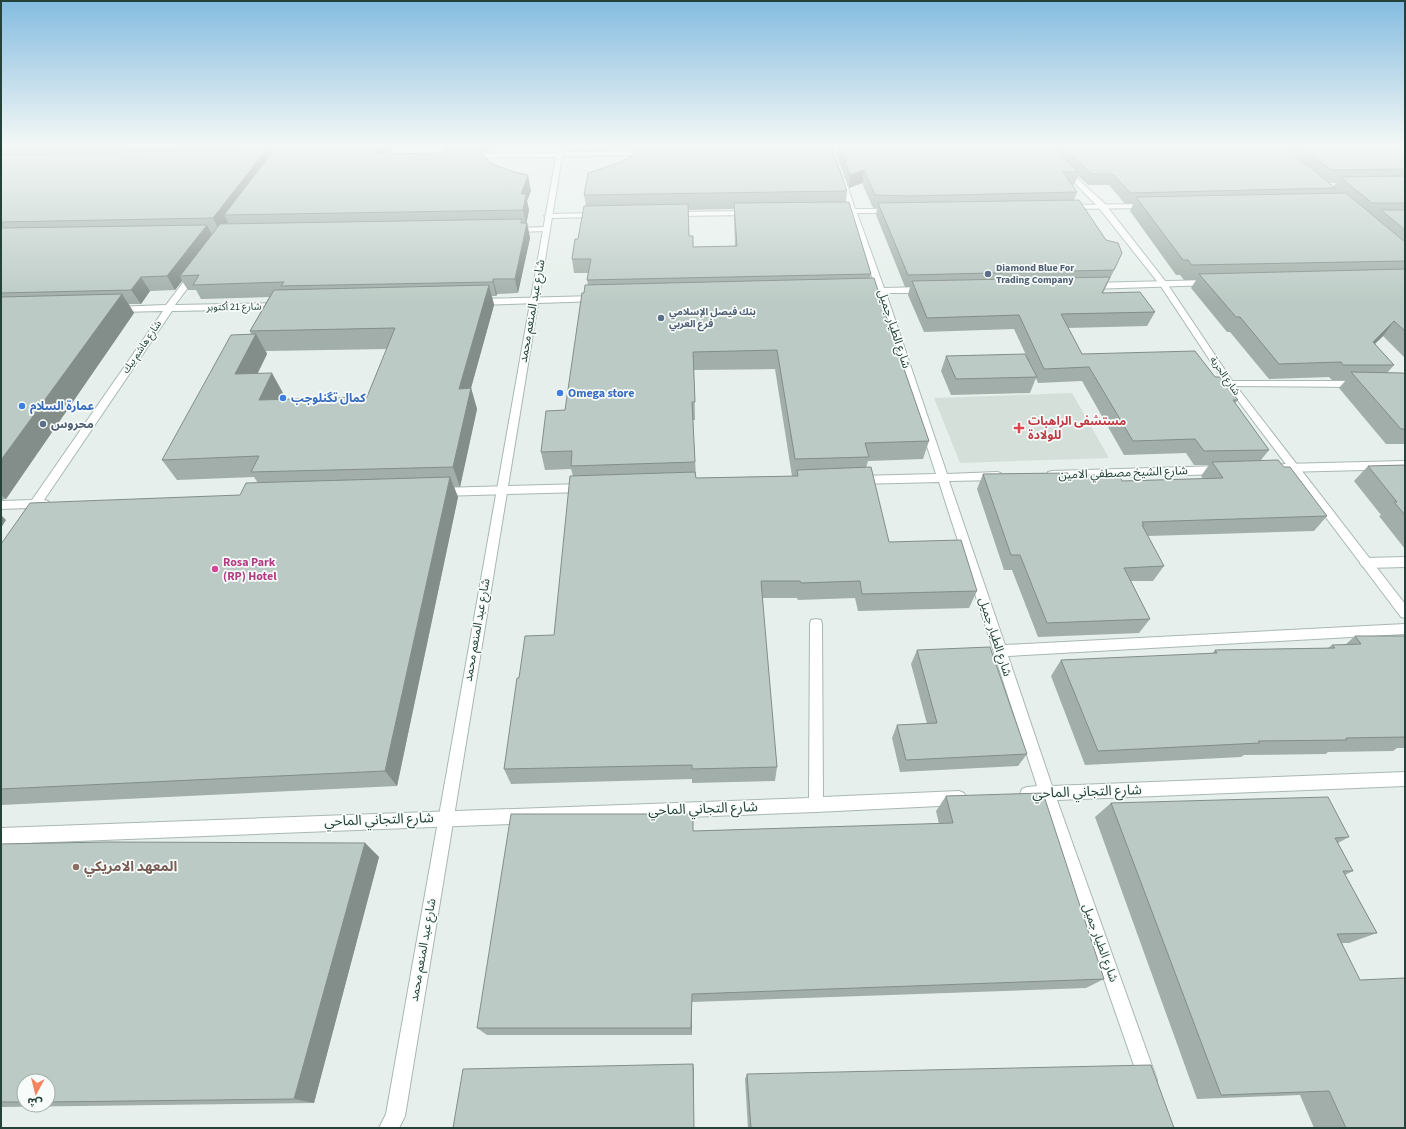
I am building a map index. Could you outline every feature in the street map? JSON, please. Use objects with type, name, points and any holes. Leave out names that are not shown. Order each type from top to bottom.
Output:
[{"type":"street","name":"شارع عبد المنعم محمد","points":[[393,1124],[552,198]]},
{"type":"street","name":"شارع الطيار جميل","points":[[848,198],[881,290],[1047,793],[1152,1091]]},
{"type":"street","name":"شارع الحرية","points":[[1093,198],[1102,206],[1164,284],[1230,384],[1292,468],[1405,613]]},
{"type":"street","points":[[1062,208],[1157,206]]},
{"type":"street","points":[[837,211],[898,211]]},
{"type":"street","points":[[665,214],[759,212]]},
{"type":"street","points":[[507,230],[603,215]]},
{"type":"street","name":"شارع هاشم بيك","points":[[27,516],[169,308],[201,265]]},
{"type":"street","points":[[1077,286],[1218,283]]},
{"type":"street","points":[[849,291],[936,289]]},
{"type":"street","points":[[470,302],[605,298]]},
{"type":"street","name":"شارع 21 أكتوبر","points":[[108,309],[288,306]]},
{"type":"street","points":[[1230,384],[1365,384]]},
{"type":"street","points":[[1277,468],[1405,464]]},
{"type":"street","name":"شارع الشيخ مصطفي الامين","points":[[1039,475],[1229,470]]},
{"type":"street","points":[[848,480],[1007,476]]},
{"type":"street","points":[[430,492],[596,488]]},
{"type":"street","points":[[1,505],[51,503]]},
{"type":"street","points":[[1366,563],[1405,562]]},
{"type":"street","points":[[816,624],[816,806]]},
{"type":"street","points":[[1000,651],[1405,629]]},
{"type":"street","name":"شارع التجاني الماحي","points":[[1015,795],[1405,778]]},
{"type":"street","name":"شارع التجاني الماحي","points":[[1,836],[445,818],[816,806],[975,797]]},
{"type":"shaded area","name":"مستشفى الراهبات للولادة","points":[[1072,393],[1109,458],[960,463],[934,398]]},
{"type":"building","points":[[1,198],[229,198],[213,218],[1,222]]},
{"type":"building","points":[[237,198],[525,198],[523,210],[224,215]]},
{"type":"building","points":[[1137,198],[1352,198],[1405,242],[1405,261],[1192,265],[1188,260],[1183,260]]},
{"type":"building","points":[[1365,198],[1405,198],[1405,203],[1372,203]]},
{"type":"building","points":[[1079,200],[1106,240],[1118,243],[1122,253],[1114,270],[908,275],[878,203]]},
{"type":"building","points":[[849,202],[871,274],[587,280],[591,259],[572,259],[575,239],[578,239],[584,206],[688,204],[689,236],[693,236],[693,247],[737,246],[734,203]]},
{"type":"building","points":[[1381,210],[1405,210],[1405,230]]},
{"type":"building","points":[[522,219],[521,223],[527,223],[515,279],[493,279],[493,282],[281,286],[284,282],[193,285],[199,275],[180,276],[220,224]]},
{"type":"building","points":[[207,225],[167,276],[141,277],[131,290],[1,293],[1,228]]},
{"type":"building","points":[[1405,269],[1405,331],[1394,321],[1373,342],[1394,365],[1343,365],[1341,362],[1279,364],[1240,317],[1236,317],[1199,274]]},
{"type":"building","points":[[1110,277],[1102,293],[1140,292],[1155,312],[1061,314],[1082,354],[1195,351],[1215,377],[1220,377],[1238,400],[1233,400],[1269,450],[1204,451],[1195,439],[1133,441],[1089,367],[1044,369],[1019,315],[927,318],[912,281]]},
{"type":"building","points":[[874,278],[902,366],[929,441],[865,443],[869,457],[795,459],[777,350],[693,352],[695,402],[692,402],[695,462],[571,466],[572,451],[541,452],[546,411],[565,410],[582,293],[584,293],[585,285]]},
{"type":"building","points":[[489,285],[459,389],[471,388],[453,467],[251,472],[259,456],[162,460],[231,335],[256,334],[235,374],[272,373],[259,400],[367,397],[395,328],[250,331],[274,290]]},
{"type":"building","points":[[122,294],[1,460],[1,297]]},
{"type":"building","points":[[1025,354],[1037,377],[956,379],[946,356]]},
{"type":"building","points":[[1351,372],[1403,373],[1405,375],[1405,429],[1401,429]]},
{"type":"building","points":[[1278,460],[1284,467],[1290,467],[1327,516],[1142,522],[1144,525],[1142,525],[1164,566],[1124,568],[1150,619],[1047,623],[1020,555],[1011,555],[983,474],[1068,473],[1069,475],[1119,475],[1122,481],[1223,478],[1212,462]]},
{"type":"building","points":[[1405,465],[1405,515],[1394,502],[1397,502],[1368,466]]},
{"type":"building","points":[[871,467],[889,542],[961,540],[977,591],[862,594],[860,581],[801,583],[800,581],[761,581],[777,767],[692,769],[692,765],[504,769],[517,678],[519,678],[525,636],[554,635],[570,476],[695,472],[696,478],[798,476],[797,470]]},
{"type":"building","points":[[450,477],[385,771],[1,789],[1,544],[30,503],[240,495],[246,483]]},
{"type":"building","points":[[1355,636],[1405,636],[1405,737],[1346,738],[1347,740],[1258,741],[1260,743],[1098,751],[1061,660],[1217,653],[1215,650],[1335,648],[1332,645],[1361,644]]},
{"type":"building","points":[[990,647],[1027,754],[906,760],[897,725],[937,723],[917,650]]},
{"type":"building","points":[[1043,793],[1104,979],[692,994],[691,1028],[477,1028],[511,814],[693,814],[693,831],[953,823],[946,796]]},
{"type":"building","points":[[1328,797],[1349,837],[1335,838],[1353,871],[1343,871],[1377,933],[1337,934],[1360,980],[1405,978],[1405,1128],[1346,1128],[1329,1091],[1221,1095],[1111,803]]},
{"type":"building","points":[[107,842],[365,843],[294,1099],[56,1102],[56,1073],[16,1073],[16,1102],[1,1102],[1,844]]},
{"type":"building","points":[[693,1064],[694,1128],[453,1128],[463,1069]]},
{"type":"building","points":[[1151,1065],[1174,1128],[751,1128],[747,1074]]},
{"type":"place","name":"Diamond Blue For Trading Company","points":[[988,274]]},
{"type":"place","name":"بنك فيصل الإسلامي فرع العربي","points":[[661,318]]},
{"type":"place","name":"Omega store","points":[[560,393]]},
{"type":"place","name":"كمال تگنلوجب","points":[[283,398]]},
{"type":"place","name":"عمارة السلام","points":[[22,406]]},
{"type":"place","name":"محروس","points":[[43,424]]},
{"type":"place","name":"مستشفى الراهبات للولادة","points":[[1019,428]]},
{"type":"place","name":"Rosa Park (RP) Hotel","points":[[215,569]]},
{"type":"place","name":"المعهد الامريكي","points":[[76,867]]}]
